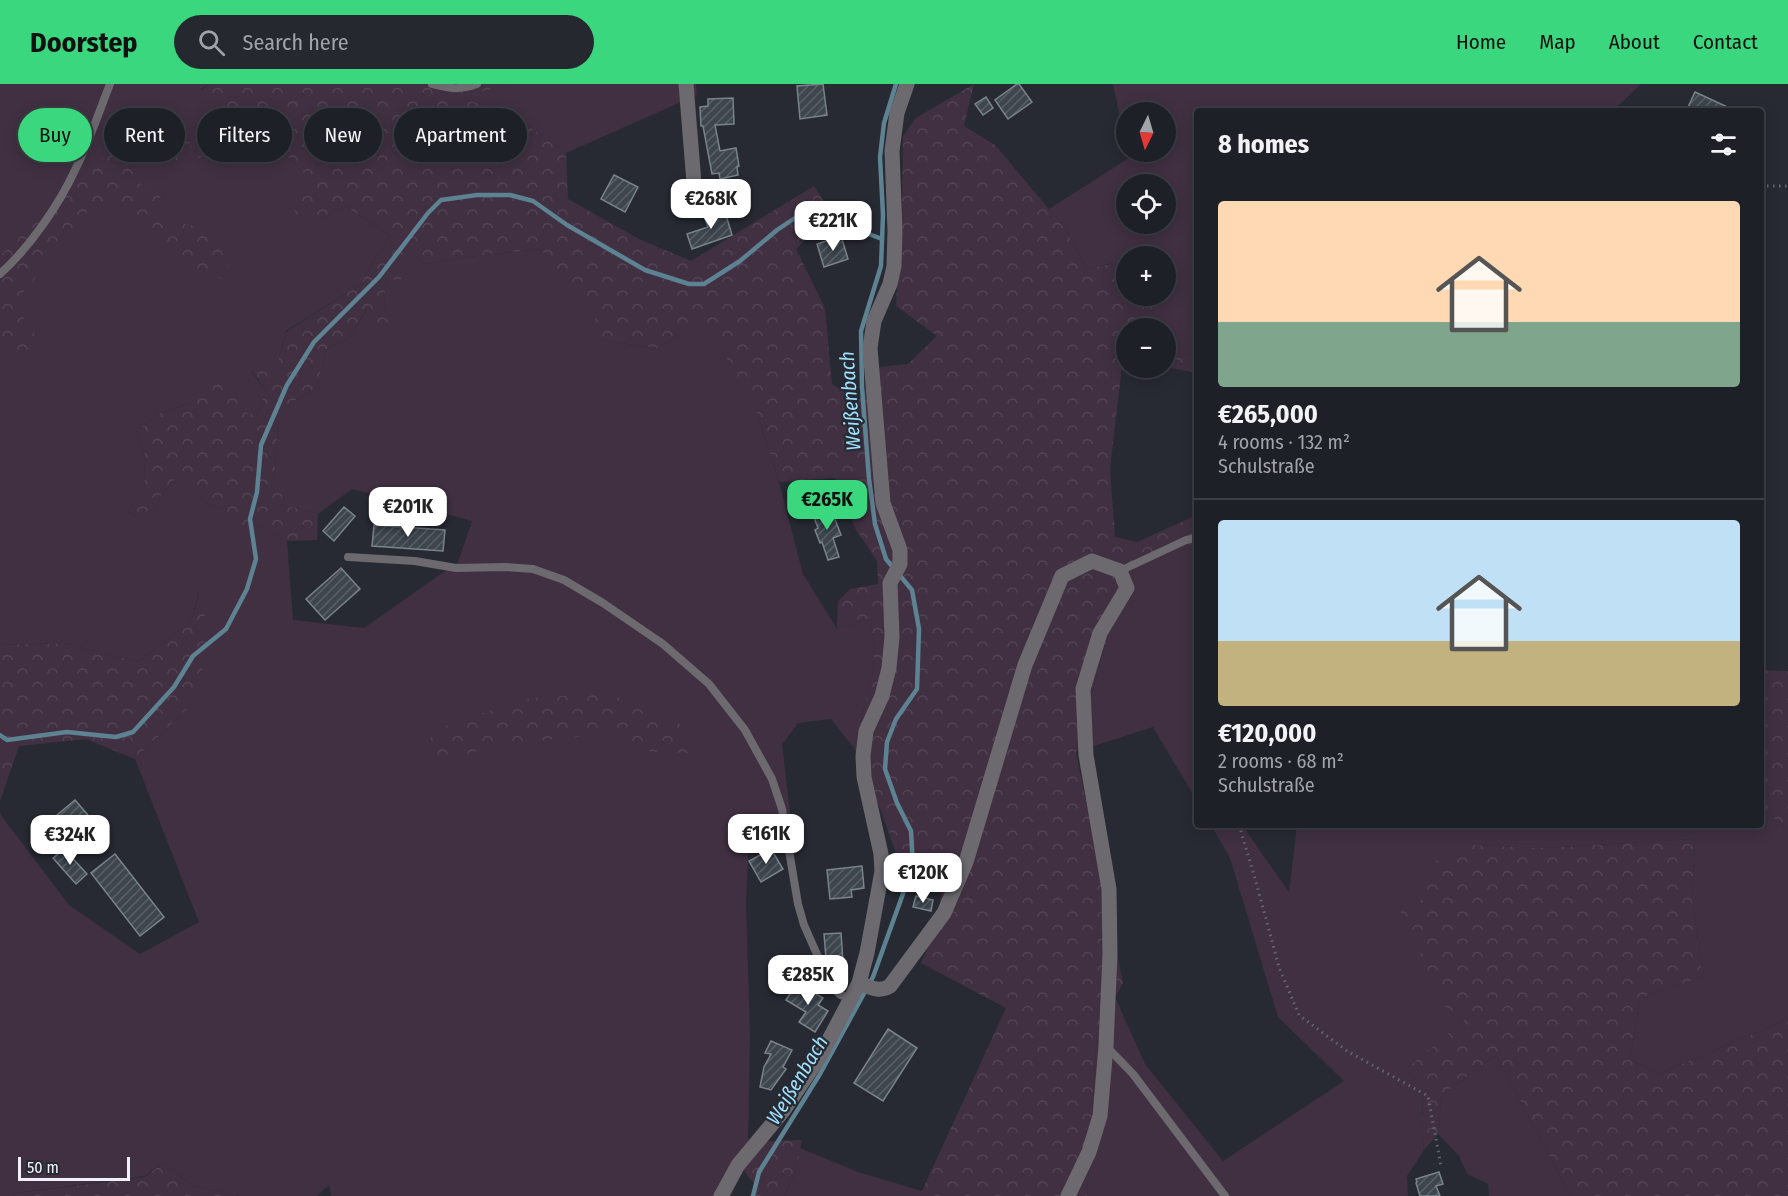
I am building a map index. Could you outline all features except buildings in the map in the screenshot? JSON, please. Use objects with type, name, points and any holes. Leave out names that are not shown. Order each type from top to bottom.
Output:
[{"type":"street","points":[[686,84],[695,195]]},
{"type":"street","points":[[721,1196],[738,1165],[783,1111],[822,1053],[850,999],[861,983],[882,871],[881,854],[864,777],[863,756],[866,731],[882,696],[889,668],[892,637],[890,583],[900,564],[900,550],[883,503],[870,348],[874,321],[890,284],[894,266],[892,151],[897,113],[907,84]]},
{"type":"street","points":[[861,983],[878,990],[890,986],[944,913],[966,862],[1025,666],[1062,576],[1092,561],[1120,571],[1127,588],[1100,633],[1083,689],[1086,755],[1109,889],[1110,954],[1100,1116],[1089,1152],[1068,1196]]},
{"type":"lane","points":[[0,274],[15,261],[55,206],[75,170],[110,84]]},
{"type":"lane","points":[[432,84],[463,89],[477,84]]},
{"type":"lane","points":[[1120,571],[1186,540],[1194,539]]},
{"type":"lane","points":[[348,557],[415,561],[456,568],[534,569],[564,580],[603,603],[663,644],[709,684],[745,730],[772,779],[782,809],[798,904],[804,925],[831,987],[850,999]]},
{"type":"lane","points":[[1106,1046],[1133,1074],[1225,1196]]},
{"type":"path","points":[[1764,186],[1788,186]]},
{"type":"path","points":[[1240,828],[1279,967],[1299,1015],[1347,1051],[1428,1096],[1441,1166]]},
{"type":"green space","points":[[0,84],[210,84],[201,89],[237,108],[197,108],[197,162],[292,161],[308,177],[316,221],[345,206],[391,236],[375,258],[361,284],[286,331],[277,365],[252,372],[266,391],[257,416],[243,411],[234,390],[158,414],[136,432],[145,455],[144,488],[128,512],[152,522],[161,494],[178,475],[206,503],[225,510],[239,531],[259,527],[287,541],[293,620],[364,628],[458,562],[472,521],[352,489],[318,514],[281,504],[274,480],[279,410],[316,388],[327,349],[348,339],[368,307],[395,321],[384,308],[386,279],[412,253],[424,264],[540,249],[591,306],[603,340],[659,349],[683,331],[708,330],[728,360],[735,383],[755,406],[779,482],[803,574],[837,629],[868,619],[875,643],[872,678],[854,748],[831,719],[798,723],[782,745],[791,820],[749,831],[746,903],[750,1035],[748,1142],[743,1169],[731,1196],[331,1196],[329,1185],[317,1196],[240,1196],[192,1186],[164,1162],[145,1176],[0,1196],[0,814],[69,905],[140,954],[199,922],[135,759],[195,701],[199,593],[191,622],[138,662],[64,643],[0,645]]},
{"type":"green space","points":[[210,84],[506,84],[462,99],[495,108],[394,108],[394,162],[527,162],[527,125],[566,153],[568,199],[639,239],[691,261],[814,186],[832,214],[796,249],[825,308],[832,384],[858,401],[880,367],[908,364],[937,336],[896,306],[903,136],[916,118],[974,84],[964,126],[995,145],[1064,227],[1087,269],[1116,262],[1116,306],[1152,306],[1156,318],[1116,318],[1116,378],[1121,378],[1110,469],[1115,537],[1137,542],[1194,516],[1194,534],[1139,559],[1104,649],[1076,752],[1123,983],[1097,1030],[1087,1196],[922,1196],[922,1191],[1006,1008],[921,963],[937,928],[942,888],[935,867],[899,862],[882,813],[854,748],[872,678],[875,643],[868,619],[837,629],[838,601],[850,589],[878,584],[877,561],[855,528],[835,478],[779,482],[755,406],[734,383],[728,360],[708,331],[683,331],[659,349],[603,340],[590,306],[540,249],[424,264],[412,253],[401,279],[386,280],[384,308],[396,321],[374,338],[367,308],[348,339],[327,349],[316,388],[279,410],[274,480],[284,484],[281,504],[318,514],[317,540],[287,541],[259,527],[239,532],[225,510],[206,503],[178,476],[161,494],[152,523],[128,512],[144,487],[145,455],[136,432],[158,414],[190,403],[205,376],[234,390],[243,411],[257,416],[266,391],[252,371],[277,365],[286,332],[361,284],[375,258],[391,236],[345,206],[316,221],[294,213],[308,177],[292,161],[292,108],[215,108],[201,90]]},
{"type":"green space","points":[[506,84],[696,84],[697,95],[566,153],[527,125],[527,108],[494,108],[461,99]]},
{"type":"green space","points":[[1113,84],[1641,84],[1616,108],[1194,108],[1194,355],[1180,353],[1176,338],[1176,318],[1156,318],[1152,306],[1176,306],[1176,246],[1116,246],[1116,262],[1087,269],[1064,227],[1049,209],[1123,162],[1176,162],[1176,102],[1117,102]]},
{"type":"green space","points":[[185,139],[197,152],[197,158],[185,160]]},
{"type":"green space","points":[[104,159],[104,162],[177,162],[157,166],[135,181],[160,194],[162,218],[208,230],[232,254],[224,280],[166,253],[116,207],[82,214],[60,249],[14,303],[35,335],[23,362],[0,346],[0,256]]},
{"type":"green space","points":[[1176,338],[1180,353],[1194,355],[1194,372],[1176,369]]},
{"type":"green space","points":[[1194,534],[1194,796],[1153,727],[1076,752],[1104,649],[1139,559]]},
{"type":"green space","points":[[200,591],[209,638],[195,701],[135,759],[86,739],[19,746],[0,801],[0,645],[64,643],[138,662],[191,622]]},
{"type":"green space","points":[[1764,670],[1788,671],[1788,829],[1764,810]]},
{"type":"green space","points":[[605,693],[673,718],[690,734],[691,753],[651,752],[614,732],[484,748],[438,766],[420,753],[439,728],[525,699]]},
{"type":"green space","points":[[1764,810],[1788,829],[1788,1019],[1658,1074],[1630,1059],[1640,998],[1703,977],[1692,897],[1695,839],[1544,848],[1472,845],[1471,1015],[1404,1071],[1423,1083],[1424,1150],[1407,1176],[1408,1196],[1087,1196],[1097,1030],[1115,997],[1145,1064],[1223,1161],[1344,1081],[1278,1017],[1230,858],[1213,828],[1244,828],[1289,892],[1297,828],[1764,828]]},
{"type":"green space","points":[[1695,839],[1692,897],[1703,977],[1640,998],[1630,1059],[1658,1074],[1788,1019],[1788,1196],[1571,1196],[1496,1055],[1442,1095],[1438,1134],[1424,1150],[1423,1083],[1404,1071],[1470,1015],[1446,1009],[1401,912],[1427,897],[1426,865],[1472,845],[1544,848]]},
{"type":"green space","points":[[1496,1055],[1571,1196],[1489,1196],[1488,1184],[1467,1174],[1459,1156],[1438,1134],[1442,1095]]},
{"type":"green space","points":[[802,1140],[796,1171],[784,1196],[751,1196],[754,1184],[735,1154],[748,1142]]},
{"type":"green space","points":[[800,1148],[858,1172],[922,1191],[922,1196],[784,1196],[796,1171]]},
{"type":"green space","points":[[164,1162],[192,1186],[240,1196],[13,1196],[17,1193],[145,1177]]},
{"type":"waterway","name":"Weißenbach","points":[[753,1196],[759,1172],[820,1074],[873,977],[913,866],[911,831],[897,803],[885,769],[887,742],[896,719],[917,689],[919,629],[912,590],[886,559],[875,524],[862,387],[861,331],[881,266],[883,215],[880,157],[884,123],[896,84]]},
{"type":"waterway","points":[[0,735],[7,740],[67,732],[116,737],[133,732],[174,687],[193,656],[226,629],[247,589],[256,559],[250,519],[257,492],[261,445],[287,385],[314,342],[379,277],[428,213],[441,200],[477,195],[510,195],[533,201],[567,225],[645,270],[689,284],[704,284],[740,261],[777,230],[798,216],[816,214],[882,239]]}]
